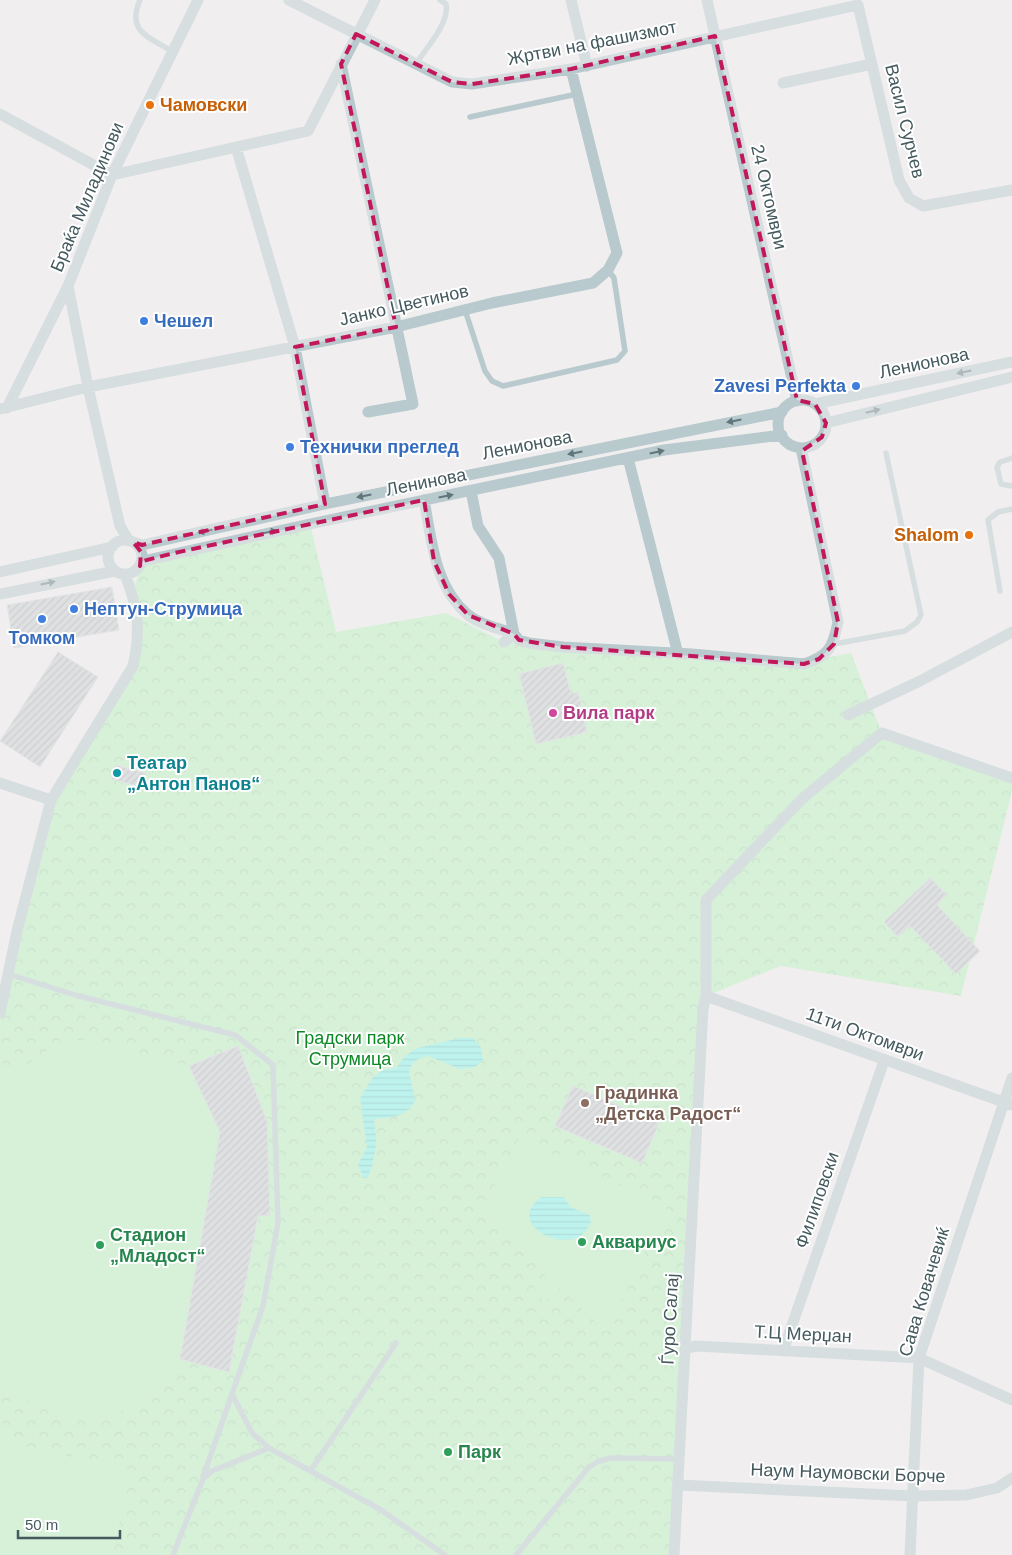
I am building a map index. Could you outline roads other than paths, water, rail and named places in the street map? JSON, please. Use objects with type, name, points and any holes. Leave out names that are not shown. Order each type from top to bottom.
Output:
[{"type":"street","name":"Браќа Миладинови","points":[[3,409],[68,286],[112,175],[198,0]]},
{"type":"street","name":"Жртви на фашизмот","points":[[289,0],[452,82],[472,84],[587,66],[859,3]]},
{"type":"street","points":[[0,114],[112,175],[308,131],[375,0]]},
{"type":"street","points":[[571,0],[587,66]]},
{"type":"street","name":"24 Октомври","points":[[707,0],[797,401]]},
{"type":"street","name":"Васил Сурчев","points":[[859,3],[899,180],[909,198],[923,206],[1012,190]]},
{"type":"street","points":[[341,64],[413,404],[368,412]]},
{"type":"street","points":[[782,83],[872,64]]},
{"type":"street","points":[[571,69],[617,253],[608,270]]},
{"type":"street","points":[[236,147],[296,347],[325,504]]},
{"type":"street","name":"Јанко Цветинов","points":[[3,409],[88,388],[296,347],[593,284],[608,270]]},
{"type":"street","points":[[0,1013],[51,800],[133,666],[139,641],[138,618],[129,570],[142,552],[131,542],[120,526],[88,388],[68,286]]},
{"type":"street","name":"Ленионова","points":[[815,404],[1012,362]]},
{"type":"street","points":[[826,423],[1012,377]]},
{"type":"street","points":[[797,401],[808,401],[815,404],[821,409],[826,423],[822,437],[817,443],[801,448],[794,446],[782,435],[779,419],[782,412],[787,406],[797,401]]},
{"type":"street","name":"Ленионова","points":[[114,545],[131,542],[142,545],[325,504],[782,412]]},
{"type":"street","name":"Ленинова","points":[[0,594],[129,570],[143,561],[174,553],[664,450],[782,435]]},
{"type":"street","points":[[471,491],[478,526],[499,558],[514,634],[519,640],[529,643],[804,664],[819,659],[834,644],[838,622],[801,448]]},
{"type":"street","points":[[628,458],[678,654]]},
{"type":"street","points":[[424,500],[434,560],[449,594],[468,615],[481,622],[514,634]]},
{"type":"street","points":[[120,526],[108,558],[129,570]]},
{"type":"street","points":[[0,572],[114,545]]},
{"type":"street","points":[[848,715],[920,681],[1012,632]]},
{"type":"street","points":[[504,642],[514,634]]},
{"type":"street","name":"Ѓуро Салај","points":[[674,1555],[680,1485],[703,1009],[706,996],[706,900],[803,798],[882,733],[1012,778]]},
{"type":"street","points":[[0,783],[51,800]]},
{"type":"street","name":"11ти Октомври","points":[[706,996],[1008,1104]]},
{"type":"street","name":"Филиповски","points":[[783,1351],[884,1060]]},
{"type":"street","name":"Сава Ковачевиќ","points":[[910,1555],[919,1358],[1008,1104],[1012,1078]]},
{"type":"street","name":"Т.Ц Мерџан","points":[[686,1348],[697,1346],[919,1358]]},
{"type":"street","points":[[919,1358],[1012,1400]]},
{"type":"street","name":"Наум Наумовски Борче","points":[[680,1485],[912,1496],[966,1495],[997,1488],[1012,1478]]},
{"type":"lane","points":[[140,0],[134,20],[138,30],[172,52]]},
{"type":"lane","points":[[416,64],[444,20],[447,11],[446,4],[440,0]]},
{"type":"lane","points":[[470,117],[577,94]]},
{"type":"lane","points":[[465,310],[486,371],[492,381],[503,386],[612,362],[617,360],[625,351],[614,278],[608,270]]},
{"type":"lane","points":[[834,644],[905,631],[917,622],[921,615],[886,453]]},
{"type":"lane","points":[[1012,458],[1000,462],[996,467],[1001,484],[1012,486]]},
{"type":"lane","points":[[1000,592],[988,520],[998,512],[1012,509]]},
{"type":"lane","points":[[8,974],[75,995],[234,1035],[273,1065],[278,1223],[263,1306],[203,1479],[173,1555]]},
{"type":"lane","points":[[311,1470],[396,1343]]},
{"type":"lane","points":[[232,1394],[252,1433],[269,1448],[381,1510],[445,1555]]},
{"type":"lane","points":[[203,1479],[212,1471],[269,1448]]},
{"type":"lane","points":[[516,1555],[589,1467],[611,1458],[680,1459]]},
{"type":"water","points":[[460,1038],[473,1038],[480,1046],[483,1060],[475,1067],[460,1069],[428,1056],[418,1059],[412,1064],[409,1072],[415,1100],[407,1110],[398,1116],[374,1119],[375,1153],[369,1175],[367,1178],[363,1178],[358,1164],[367,1147],[360,1098],[373,1077],[383,1070],[396,1068],[406,1055],[418,1048]]},
{"type":"water","points":[[542,1197],[564,1197],[570,1207],[590,1215],[591,1222],[585,1232],[579,1237],[569,1240],[547,1236],[538,1230],[531,1223],[529,1215],[532,1206]]},
{"type":"place","name":"Чамовски","points":[[150,105]]},
{"type":"place","name":"Чешел","points":[[144,321]]},
{"type":"place","name":"Zavesi Perfekta","points":[[856,386]]},
{"type":"place","name":"Технички преглед","points":[[290,447]]},
{"type":"place","name":"Shalom","points":[[969,535]]},
{"type":"place","name":"Нептун-Струмица","points":[[74,609]]},
{"type":"place","name":"Томком","points":[[42,619]]},
{"type":"place","name":"Вила парк","points":[[553,713]]},
{"type":"place","name":"Театар „Антон Панов“","points":[[117,773]]},
{"type":"place","name":"Градинка „Детска Радост“","points":[[585,1103]]},
{"type":"place","name":"Аквариус","points":[[582,1242]]},
{"type":"place","name":"Стадион „Младост“","points":[[100,1245]]},
{"type":"place","name":"Парк","points":[[448,1452]]},
{"type":"park label","name":"Градски парк Струмица","points":[[350,1048]]}]
